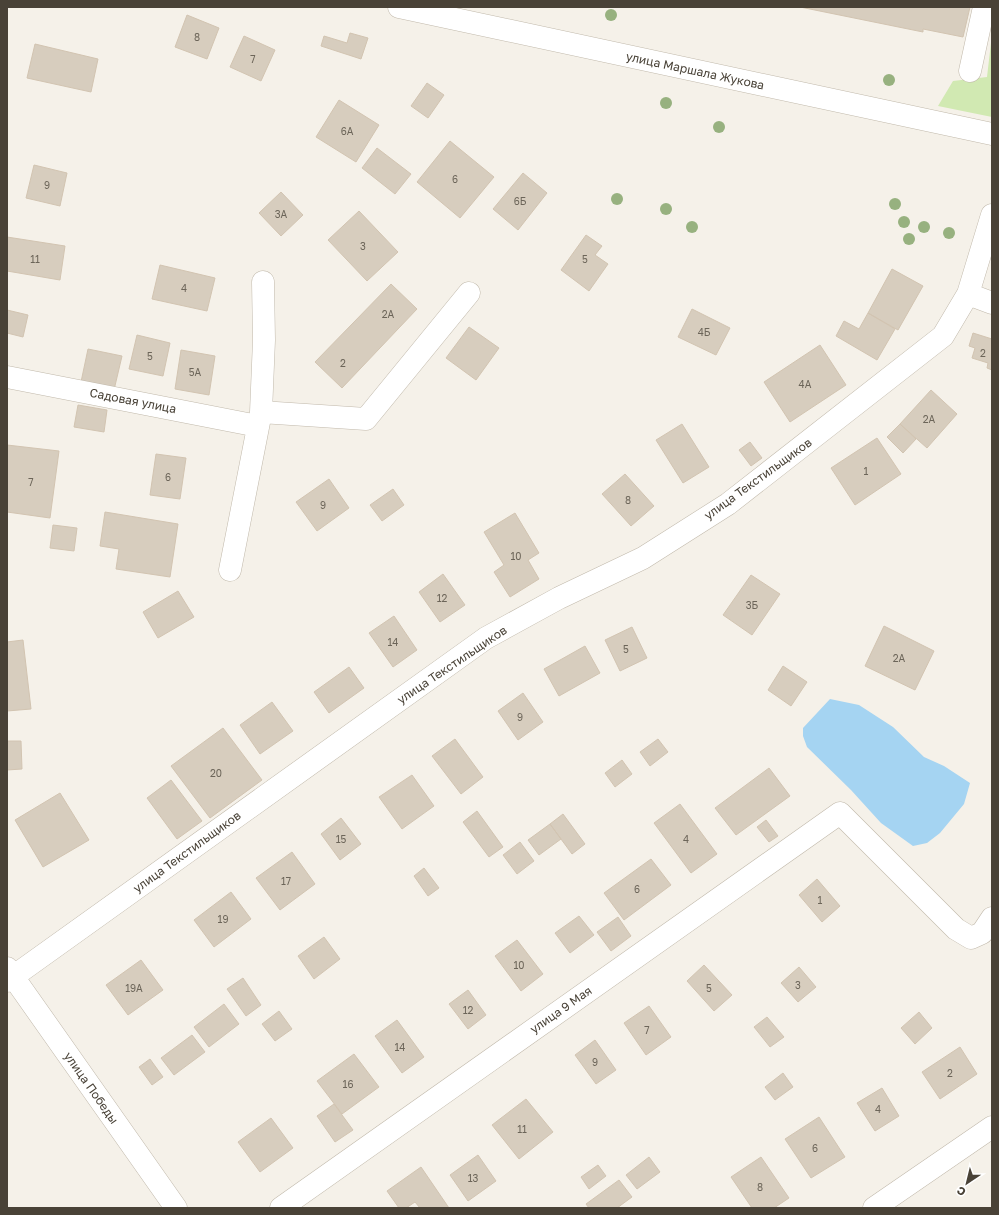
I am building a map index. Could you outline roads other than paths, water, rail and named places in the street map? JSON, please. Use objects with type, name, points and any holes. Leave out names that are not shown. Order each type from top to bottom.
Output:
[{"type":"street","name":"улица Маршала Жукова","points":[[399,7],[992,134]]},
{"type":"street","points":[[970,71],[984,7]]},
{"type":"street","name":"улица Текстильщиков","points":[[9,975],[486,638],[559,598],[643,558],[728,504],[943,336],[968,294],[992,215]]},
{"type":"street","points":[[230,570],[259,419],[264,340],[263,282]]},
{"type":"street","name":"Садовая улица","points":[[7,377],[259,419],[366,419],[469,293]]},
{"type":"street","points":[[968,294],[992,303]]},
{"type":"street","name":"улица 9 Мая","points":[[281,1208],[840,813],[956,929],[971,938],[982,933],[992,918]]},
{"type":"street","name":"улица Победы","points":[[9,975],[176,1208]]},
{"type":"street","points":[[874,1208],[992,1127]]},
{"type":"water","points":[[830,699],[859,705],[893,727],[924,757],[944,766],[970,783],[964,804],[940,833],[927,843],[913,846],[881,823],[851,790],[807,747],[803,736],[803,728]]}]
